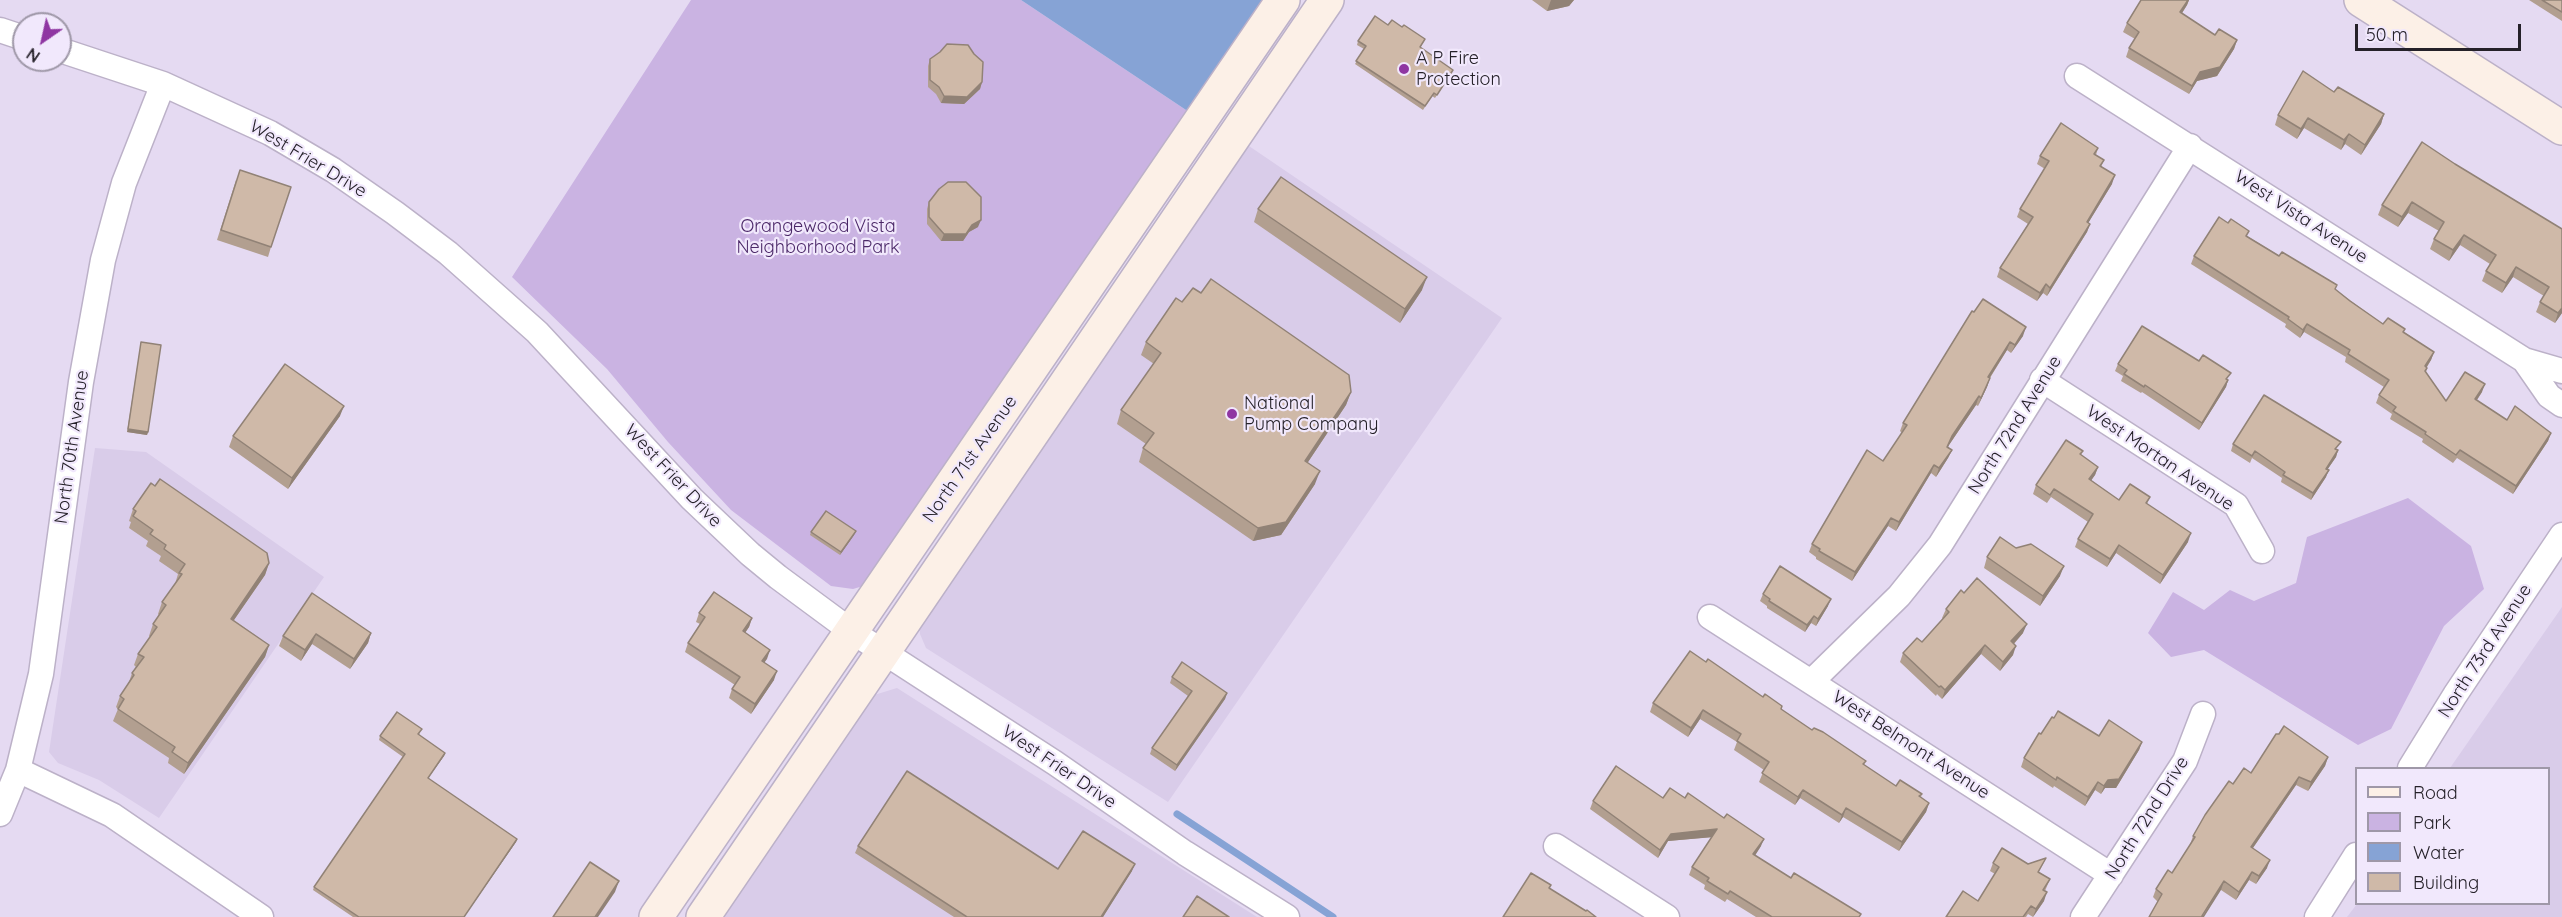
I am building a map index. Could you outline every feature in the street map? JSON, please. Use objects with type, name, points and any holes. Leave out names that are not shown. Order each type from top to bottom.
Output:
[{"type":"street","name":"North 71st Avenue","points":[[656,917],[1283,0]]},
{"type":"street","name":"North 71st Avenue","points":[[703,917],[1327,0]]},
{"type":"street","points":[[2361,0],[2562,128]]},
{"type":"street","name":"West Frier Drive","points":[[72,54],[163,84],[270,133],[333,170],[448,253],[500,297],[537,332],[692,500],[778,577],[851,631],[1054,763],[1185,853],[1287,917]]},
{"type":"street","name":"West Vista Avenue","points":[[2077,76],[2524,360],[2562,371]]},
{"type":"street","name":"North 70th Avenue","points":[[0,814],[18,770],[41,675],[81,382],[103,260],[124,183],[163,84]]},
{"type":"street","name":"North 72nd Avenue","points":[[1812,681],[1876,620],[1921,571],[1957,519],[2190,146]]},
{"type":"street","name":"West Vista Avenue","points":[[2524,360],[2549,396],[2562,405]]},
{"type":"street","name":"West Mortan Avenue","points":[[2042,380],[2236,505],[2262,551]]},
{"type":"street","points":[[1024,381],[1054,403]]},
{"type":"street","name":"North 73rd Avenue","points":[[2411,767],[2455,695],[2562,535]]},
{"type":"street","name":"West Belmont Avenue","points":[[1710,617],[2111,875]]},
{"type":"street","name":"North 72nd Drive","points":[[2083,917],[2185,761],[2203,714]]},
{"type":"street","points":[[18,770],[112,815],[261,917]]},
{"type":"street","points":[[723,820],[754,841]]},
{"type":"street","points":[[1556,846],[1667,917]]},
{"type":"street","points":[[2317,917],[2355,857]]},
{"type":"shaded area","points":[[1246,144],[1502,318],[1168,802],[926,648],[919,625]]},
{"type":"shaded area","points":[[95,448],[146,452],[324,577],[159,818],[99,780],[58,763],[49,752]]},
{"type":"shaded area","points":[[2562,607],[2562,917],[2347,917],[2356,905],[2550,905],[2550,767],[2451,767]]},
{"type":"shaded area","points":[[897,688],[1257,917],[719,917],[871,696]]},
{"type":"green space","name":"Orangewood Vista Neighborhood Park","points":[[691,0],[1021,0],[1189,112],[863,586],[853,589],[831,586],[731,510],[668,442],[607,369],[512,277]]},
{"type":"green space","points":[[2408,498],[2471,546],[2484,589],[2444,626],[2391,729],[2358,745],[2204,650],[2171,657],[2148,633],[2173,592],[2204,610],[2230,590],[2254,601],[2296,583],[2307,537]]},
{"type":"water","points":[[1021,0],[1263,0],[1189,112]]},
{"type":"building","points":[[2141,0],[2188,0],[2180,12],[2215,35],[2219,29],[2237,40],[2220,67],[2200,72],[2192,86],[2129,48],[2139,32],[2127,23]]},
{"type":"building","points":[[2542,0],[2562,0],[2562,12]]},
{"type":"building","name":"A P Fire Protection","points":[[1375,16],[1388,25],[1392,20],[1402,27],[1404,25],[1425,39],[1420,47],[1453,70],[1437,95],[1434,93],[1425,106],[1356,61],[1366,46],[1358,41]]},
{"type":"building","points":[[947,44],[968,45],[983,62],[982,82],[967,97],[944,96],[939,87],[930,80],[930,59]]},
{"type":"building","points":[[2303,71],[2334,92],[2338,87],[2384,114],[2365,145],[2349,134],[2344,140],[2308,118],[2301,129],[2278,115]]},
{"type":"building","points":[[2061,123],[2098,148],[2094,154],[2104,160],[2100,166],[2115,175],[2087,222],[2090,224],[2050,288],[2046,284],[2040,293],[2000,268],[2033,217],[2020,209],[2049,161],[2040,156]]},
{"type":"building","points":[[2422,142],[2562,229],[2562,308],[2558,313],[2540,302],[2549,287],[2516,267],[2506,283],[2486,271],[2496,255],[2464,235],[2453,250],[2434,239],[2444,222],[2412,202],[2402,217],[2382,205]]},
{"type":"building","points":[[240,170],[291,187],[271,247],[221,230]]},
{"type":"building","points":[[1281,177],[1427,277],[1405,309],[1258,209]]},
{"type":"building","points":[[948,182],[966,182],[981,197],[981,220],[972,225],[966,234],[944,234],[929,217],[929,202]]},
{"type":"building","points":[[2219,217],[2228,223],[2231,219],[2249,231],[2246,236],[2279,256],[2282,252],[2337,285],[2335,289],[2383,324],[2388,318],[2405,329],[2403,332],[2434,352],[2425,366],[2427,368],[2425,371],[2446,401],[2465,372],[2485,384],[2475,399],[2507,420],[2515,406],[2551,433],[2516,486],[2460,450],[2456,455],[2393,411],[2396,407],[2379,395],[2389,380],[2348,354],[2350,350],[2307,324],[2303,330],[2288,319],[2289,317],[2194,256]]},
{"type":"building","name":"National Pump Company","points":[[1211,279],[1349,375],[1351,392],[1305,461],[1320,471],[1286,522],[1258,528],[1143,448],[1154,433],[1121,410],[1161,353],[1146,342],[1176,298],[1182,302],[1193,288],[1201,293]]},
{"type":"building","points":[[1983,299],[2026,327],[2015,345],[2010,342],[1988,377],[1990,378],[1981,398],[1979,396],[1952,436],[1947,447],[1952,450],[1939,468],[1934,465],[1899,522],[1891,518],[1855,572],[1819,551],[1820,549],[1812,544],[1867,450],[1883,461],[1907,425],[1903,423],[1972,311],[1974,312]]},
{"type":"building","points":[[2142,326],[2199,361],[2203,355],[2231,373],[2202,423],[2145,385],[2144,387],[2124,374],[2127,370],[2118,364]]},
{"type":"building","points":[[141,342],[161,345],[148,432],[128,429]]},
{"type":"building","points":[[285,364],[344,406],[292,478],[233,436]]},
{"type":"building","points":[[2264,395],[2341,442],[2335,449],[2338,450],[2326,469],[2329,470],[2313,493],[2283,475],[2285,472],[2255,451],[2252,456],[2233,444]]},
{"type":"building","points":[[2066,440],[2083,451],[2080,454],[2098,467],[2089,479],[2119,500],[2130,484],[2150,497],[2146,503],[2191,533],[2163,575],[2119,545],[2110,559],[2078,539],[2093,514],[2054,489],[2050,495],[2036,485]]},
{"type":"building","points":[[160,479],[267,553],[269,563],[231,619],[269,645],[188,763],[172,752],[175,747],[118,709],[124,699],[120,696],[134,675],[132,673],[144,657],[138,654],[157,627],[153,624],[166,605],[162,602],[182,574],[179,573],[185,564],[164,549],[166,545],[150,534],[153,530],[133,516],[136,511],[133,509],[151,483],[155,486]]},
{"type":"building","points":[[826,511],[856,531],[841,552],[811,532]]},
{"type":"building","points":[[2000,537],[2016,548],[2031,544],[2064,566],[2043,596],[1987,557]]},
{"type":"building","points":[[1780,566],[1831,599],[1818,619],[1814,616],[1807,625],[1769,601],[1770,599],[1763,594]]},
{"type":"building","points":[[1977,578],[2027,624],[2011,641],[2016,646],[2003,662],[1985,645],[1945,690],[1903,653],[1917,638],[1922,642],[1949,612],[1946,609],[1961,590],[1964,593]]},
{"type":"building","points":[[714,592],[752,618],[743,631],[770,650],[762,661],[777,671],[755,704],[732,689],[740,677],[688,643],[705,617],[699,613]]},
{"type":"building","points":[[312,593],[371,633],[354,659],[316,634],[305,650],[283,636]]},
{"type":"building","points":[[1690,651],[1706,662],[1708,659],[1763,697],[1765,694],[1782,706],[1781,709],[1812,730],[1814,728],[1823,732],[1866,761],[1863,764],[1896,786],[1900,780],[1922,794],[1919,796],[1929,803],[1902,842],[1846,808],[1842,815],[1803,790],[1798,797],[1762,773],[1769,762],[1737,741],[1741,734],[1703,710],[1691,728],[1653,703]]},
{"type":"building","points":[[1182,662],[1227,693],[1177,765],[1152,748],[1192,691],[1172,677]]},
{"type":"building","points":[[2058,711],[2099,736],[2109,720],[2142,742],[2119,779],[2108,780],[2104,786],[2098,782],[2088,797],[2057,777],[2056,780],[2024,758],[2039,733],[2041,734]]},
{"type":"building","points":[[397,712],[422,729],[418,734],[445,753],[428,778],[517,839],[464,917],[359,917],[314,887],[405,754],[380,736]]},
{"type":"building","points":[[2284,726],[2328,757],[2311,782],[2299,777],[2251,847],[2270,860],[2259,876],[2252,872],[2239,892],[2224,881],[2203,917],[2149,917],[2162,894],[2156,889],[2168,870],[2172,873],[2195,837],[2193,836],[2205,815],[2229,781],[2233,784],[2244,768],[2251,773],[2276,734],[2279,734]]},
{"type":"building","points":[[1616,766],[1663,798],[1670,788],[1685,798],[1688,793],[1724,818],[1727,814],[1764,839],[1753,854],[1791,878],[1794,873],[1861,914],[1859,917],[1772,917],[1730,891],[1728,894],[1707,881],[1709,878],[1692,867],[1717,829],[1671,834],[1660,850],[1593,801]]},
{"type":"building","points":[[907,771],[1058,869],[1083,831],[1135,864],[1101,917],[967,917],[858,846]]},
{"type":"building","points":[[2002,848],[2028,864],[2046,858],[2038,872],[2050,879],[2043,890],[2047,892],[2036,909],[2031,906],[2023,917],[1946,917],[1963,891],[1978,901],[1999,867],[1993,863]]},
{"type":"building","points":[[590,862],[619,881],[595,917],[553,917]]},
{"type":"building","points":[[1531,873],[1551,885],[1549,888],[1596,917],[1503,917]]},
{"type":"building","points":[[1197,896],[1229,917],[1183,917]]},
{"type":"waterway","points":[[1177,814],[1333,917]]},
{"type":"place","name":"A P Fire Protection","points":[[1404,69]]},
{"type":"place","name":"National Pump Company","points":[[1232,414]]}]
